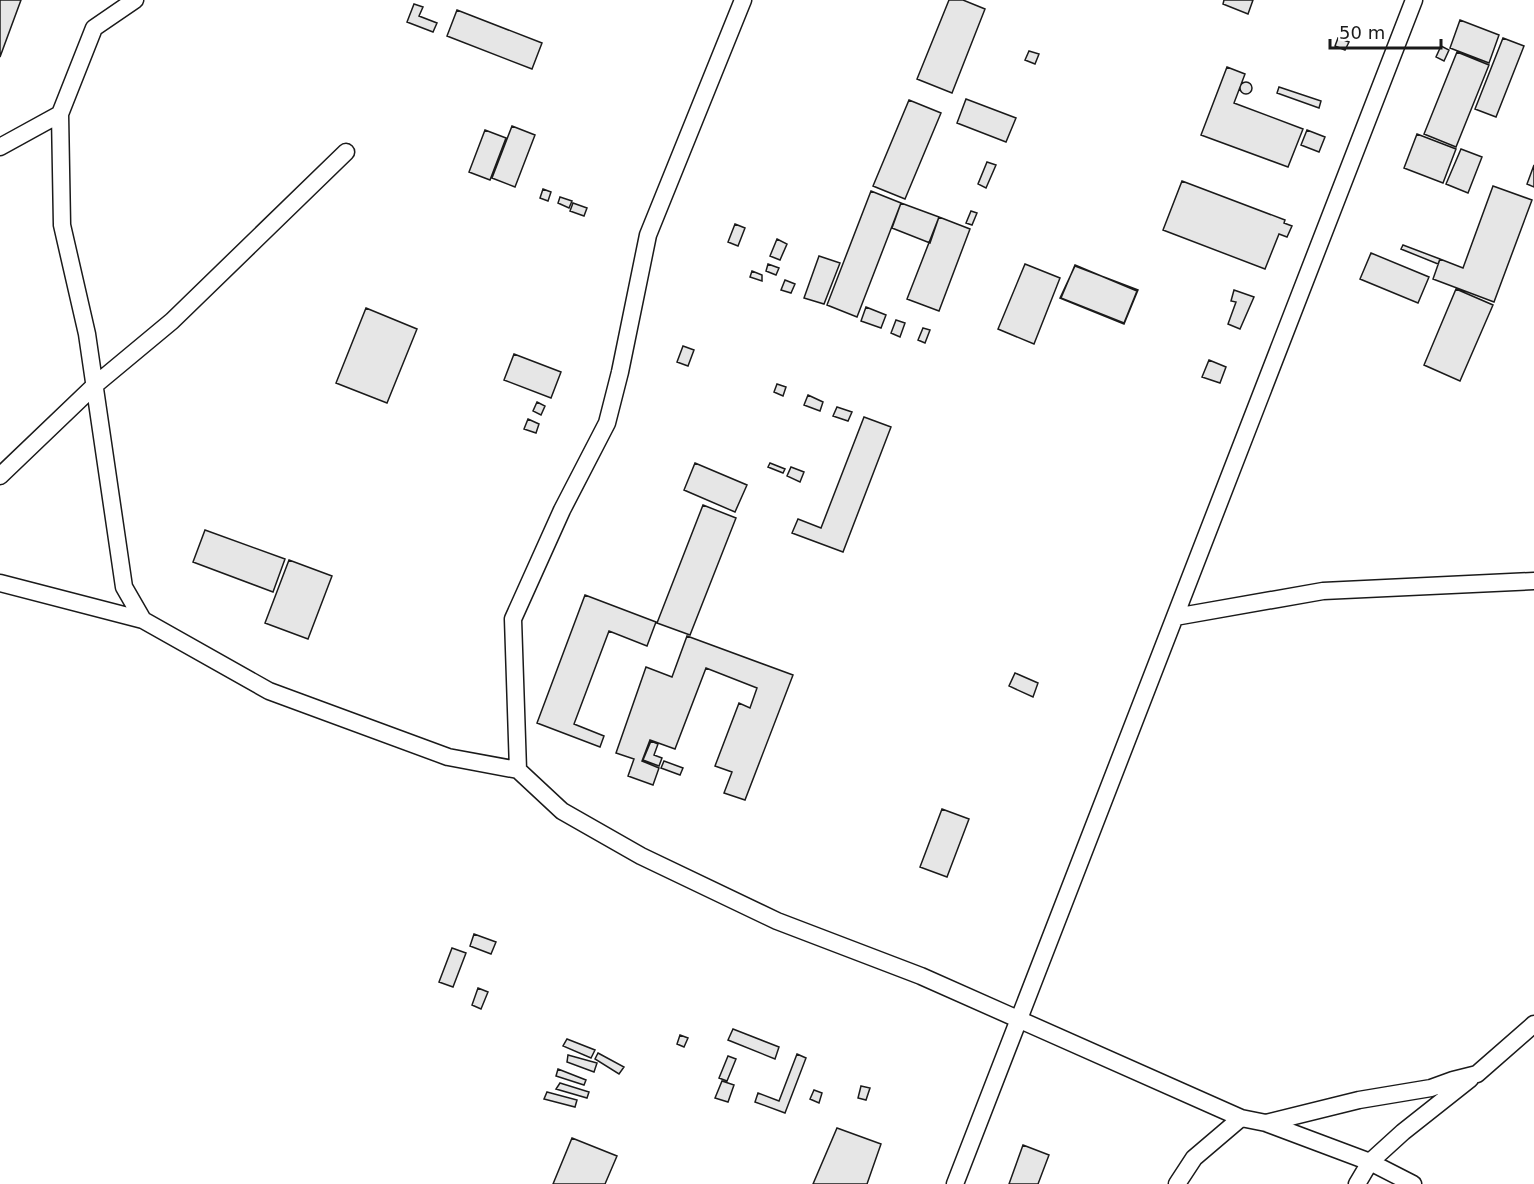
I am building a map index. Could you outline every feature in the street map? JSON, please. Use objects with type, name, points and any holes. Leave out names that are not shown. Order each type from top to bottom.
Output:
[{"type":"street","points":[[135,0],[94,28],[60,114],[62,225],[87,334],[124,587],[143,620]]},
{"type":"street","points":[[518,770],[513,619],[562,510],[607,423],[648,235],[743,0]]},
{"type":"street","points":[[955,1184],[1414,0]]},
{"type":"street","points":[[0,147],[60,114]]},
{"type":"street","points":[[0,476],[95,385],[172,321],[346,152]]},
{"type":"street","points":[[1175,617],[1323,591],[1534,581]]},
{"type":"street","points":[[0,584],[143,620],[269,691],[448,757],[518,770],[562,811],[641,856],[777,921],[921,976],[1241,1118],[1266,1123],[1370,1162],[1413,1184]]},
{"type":"street","points":[[1357,1184],[1370,1162],[1403,1131],[1477,1074],[1534,1024]]},
{"type":"street","points":[[1266,1123],[1359,1100],[1431,1088],[1477,1074]]},
{"type":"street","points":[[1177,1184],[1194,1158],[1241,1118]]},
{"type":"building","points":[[0,0],[21,0],[0,57]]},
{"type":"building","points":[[949,0],[963,0],[985,9],[952,93],[917,79]]},
{"type":"building","points":[[1224,0],[1253,0],[1248,14],[1223,4]]},
{"type":"building","points":[[414,4],[423,7],[419,16],[437,23],[433,32],[407,22]]},
{"type":"building","points":[[457,10],[542,43],[532,69],[447,36]]},
{"type":"building","points":[[1460,20],[1499,35],[1489,63],[1450,48]]},
{"type":"building","points":[[1338,38],[1349,42],[1345,50],[1335,46]]},
{"type":"building","points":[[1503,38],[1524,46],[1496,117],[1475,109]]},
{"type":"building","points":[[1441,46],[1449,50],[1444,61],[1436,57]]},
{"type":"building","points":[[1029,51],[1039,54],[1035,64],[1025,60]]},
{"type":"building","points":[[1457,52],[1489,65],[1456,147],[1424,134]]},
{"type":"building","points":[[1227,67],[1245,74],[1234,103],[1303,129],[1288,167],[1201,135]]},
{"type":"building","points":[[1248,82],[1252,88],[1248,94],[1244,94],[1240,86]]},
{"type":"building","points":[[1279,87],[1321,101],[1319,108],[1277,93]]},
{"type":"building","points":[[966,99],[1016,118],[1006,142],[957,123]]},
{"type":"building","points":[[909,100],[941,113],[905,199],[873,186]]},
{"type":"building","points":[[512,126],[535,135],[515,187],[492,178]]},
{"type":"building","points":[[485,130],[506,138],[490,180],[469,172]]},
{"type":"building","points":[[1307,130],[1325,137],[1319,152],[1301,145]]},
{"type":"building","points":[[1417,134],[1456,149],[1443,183],[1404,168]]},
{"type":"building","points":[[1461,149],[1482,157],[1468,193],[1446,184]]},
{"type":"building","points":[[987,162],[996,165],[986,188],[978,184]]},
{"type":"building","points":[[1534,165],[1534,187],[1527,184]]},
{"type":"building","points":[[1182,181],[1285,220],[1284,223],[1292,226],[1287,237],[1279,234],[1265,269],[1163,230]]},
{"type":"building","points":[[1493,186],[1532,200],[1494,302],[1433,279],[1440,259],[1463,268]]},
{"type":"building","points":[[543,189],[551,192],[548,201],[540,198]]},
{"type":"building","points":[[871,191],[901,203],[857,317],[827,305]]},
{"type":"building","points":[[560,197],[572,201],[569,208],[558,203]]},
{"type":"building","points":[[573,203],[587,208],[584,216],[570,211]]},
{"type":"building","points":[[901,203],[939,217],[930,243],[892,228]]},
{"type":"building","points":[[971,211],[977,213],[972,225],[966,223]]},
{"type":"building","points":[[939,217],[970,229],[939,311],[907,299]]},
{"type":"building","points":[[735,224],[745,228],[738,246],[728,242]]},
{"type":"building","points":[[777,239],[787,244],[780,260],[770,256]]},
{"type":"building","points":[[1403,245],[1440,259],[1438,264],[1401,249]]},
{"type":"building","points":[[1371,253],[1429,277],[1418,303],[1360,279]]},
{"type":"building","points":[[819,256],[840,263],[824,304],[804,298]]},
{"type":"building","points":[[768,264],[779,268],[776,275],[766,271]]},
{"type":"building","points":[[1025,264],[1060,278],[1034,344],[998,329]]},
{"type":"building","points":[[1075,265],[1137,291],[1124,323],[1061,298]]},
{"type":"building","points":[[1075,266],[1138,290],[1124,324],[1060,298]]},
{"type":"building","points":[[752,271],[762,275],[762,281],[750,277]]},
{"type":"building","points":[[785,280],[795,284],[791,293],[781,290]]},
{"type":"building","points":[[1456,289],[1493,305],[1460,381],[1424,365]]},
{"type":"building","points":[[1234,290],[1254,297],[1240,329],[1228,324],[1236,302],[1231,301]]},
{"type":"building","points":[[866,307],[886,315],[881,328],[861,321]]},
{"type":"building","points":[[366,308],[417,329],[387,403],[336,383]]},
{"type":"building","points":[[896,320],[905,323],[900,337],[891,333]]},
{"type":"building","points":[[923,328],[930,330],[925,343],[918,340]]},
{"type":"building","points":[[683,346],[694,350],[688,366],[677,362]]},
{"type":"building","points":[[514,354],[561,372],[551,398],[504,380]]},
{"type":"building","points":[[1209,360],[1226,367],[1220,383],[1202,377]]},
{"type":"building","points":[[777,384],[786,387],[783,396],[774,392]]},
{"type":"building","points":[[808,395],[823,402],[820,411],[804,405]]},
{"type":"building","points":[[537,402],[545,406],[541,415],[533,411]]},
{"type":"building","points":[[837,407],[852,412],[848,421],[833,416]]},
{"type":"building","points":[[864,417],[891,427],[843,552],[792,533],[798,519],[821,528]]},
{"type":"building","points":[[528,419],[539,424],[536,433],[524,429]]},
{"type":"building","points":[[695,463],[747,485],[735,512],[684,490]]},
{"type":"building","points":[[770,463],[785,469],[783,473],[768,467]]},
{"type":"building","points":[[791,467],[804,472],[800,482],[787,476]]},
{"type":"building","points":[[703,505],[736,518],[690,635],[657,623]]},
{"type":"building","points":[[205,530],[285,559],[273,592],[193,562]]},
{"type":"building","points":[[289,560],[332,576],[308,639],[265,623]]},
{"type":"building","points":[[585,595],[656,622],[647,646],[609,631],[574,724],[604,736],[600,747],[537,723]]},
{"type":"building","points":[[687,636],[793,675],[745,800],[724,793],[732,772],[715,766],[739,703],[750,708],[757,688],[706,668],[675,749],[650,740],[642,761],[659,768],[653,785],[628,776],[634,759],[616,753],[646,667],[672,677]]},
{"type":"building","points":[[1015,673],[1038,683],[1033,697],[1009,686]]},
{"type":"building","points":[[651,741],[658,744],[654,755],[662,758],[659,766],[643,760]]},
{"type":"building","points":[[664,761],[683,768],[680,775],[661,768]]},
{"type":"building","points":[[942,809],[969,819],[947,877],[920,867]]},
{"type":"building","points":[[474,934],[496,942],[491,954],[470,946]]},
{"type":"building","points":[[452,948],[466,953],[453,987],[439,982]]},
{"type":"building","points":[[478,988],[488,992],[481,1009],[472,1005]]},
{"type":"building","points":[[733,1029],[779,1047],[775,1059],[728,1040]]},
{"type":"building","points":[[680,1035],[688,1038],[684,1047],[677,1044]]},
{"type":"building","points":[[567,1039],[595,1050],[591,1058],[563,1046]]},
{"type":"building","points":[[598,1053],[624,1067],[619,1074],[595,1059]]},
{"type":"building","points":[[797,1054],[806,1058],[785,1113],[755,1102],[758,1093],[779,1101]]},
{"type":"building","points":[[568,1055],[597,1063],[594,1072],[567,1062]]},
{"type":"building","points":[[728,1056],[736,1059],[727,1081],[719,1078]]},
{"type":"building","points":[[558,1069],[586,1080],[584,1085],[556,1076]]},
{"type":"building","points":[[722,1081],[734,1085],[728,1102],[715,1098]]},
{"type":"building","points":[[560,1083],[589,1092],[587,1098],[556,1089]]},
{"type":"building","points":[[861,1086],[870,1088],[866,1100],[858,1098]]},
{"type":"building","points":[[814,1090],[822,1093],[819,1103],[810,1099]]},
{"type":"building","points":[[547,1092],[577,1100],[575,1107],[544,1099]]},
{"type":"building","points":[[837,1128],[881,1144],[867,1184],[813,1184]]},
{"type":"building","points":[[572,1138],[617,1156],[605,1184],[553,1184]]},
{"type":"building","points":[[1023,1145],[1049,1155],[1038,1184],[1009,1184]]}]
